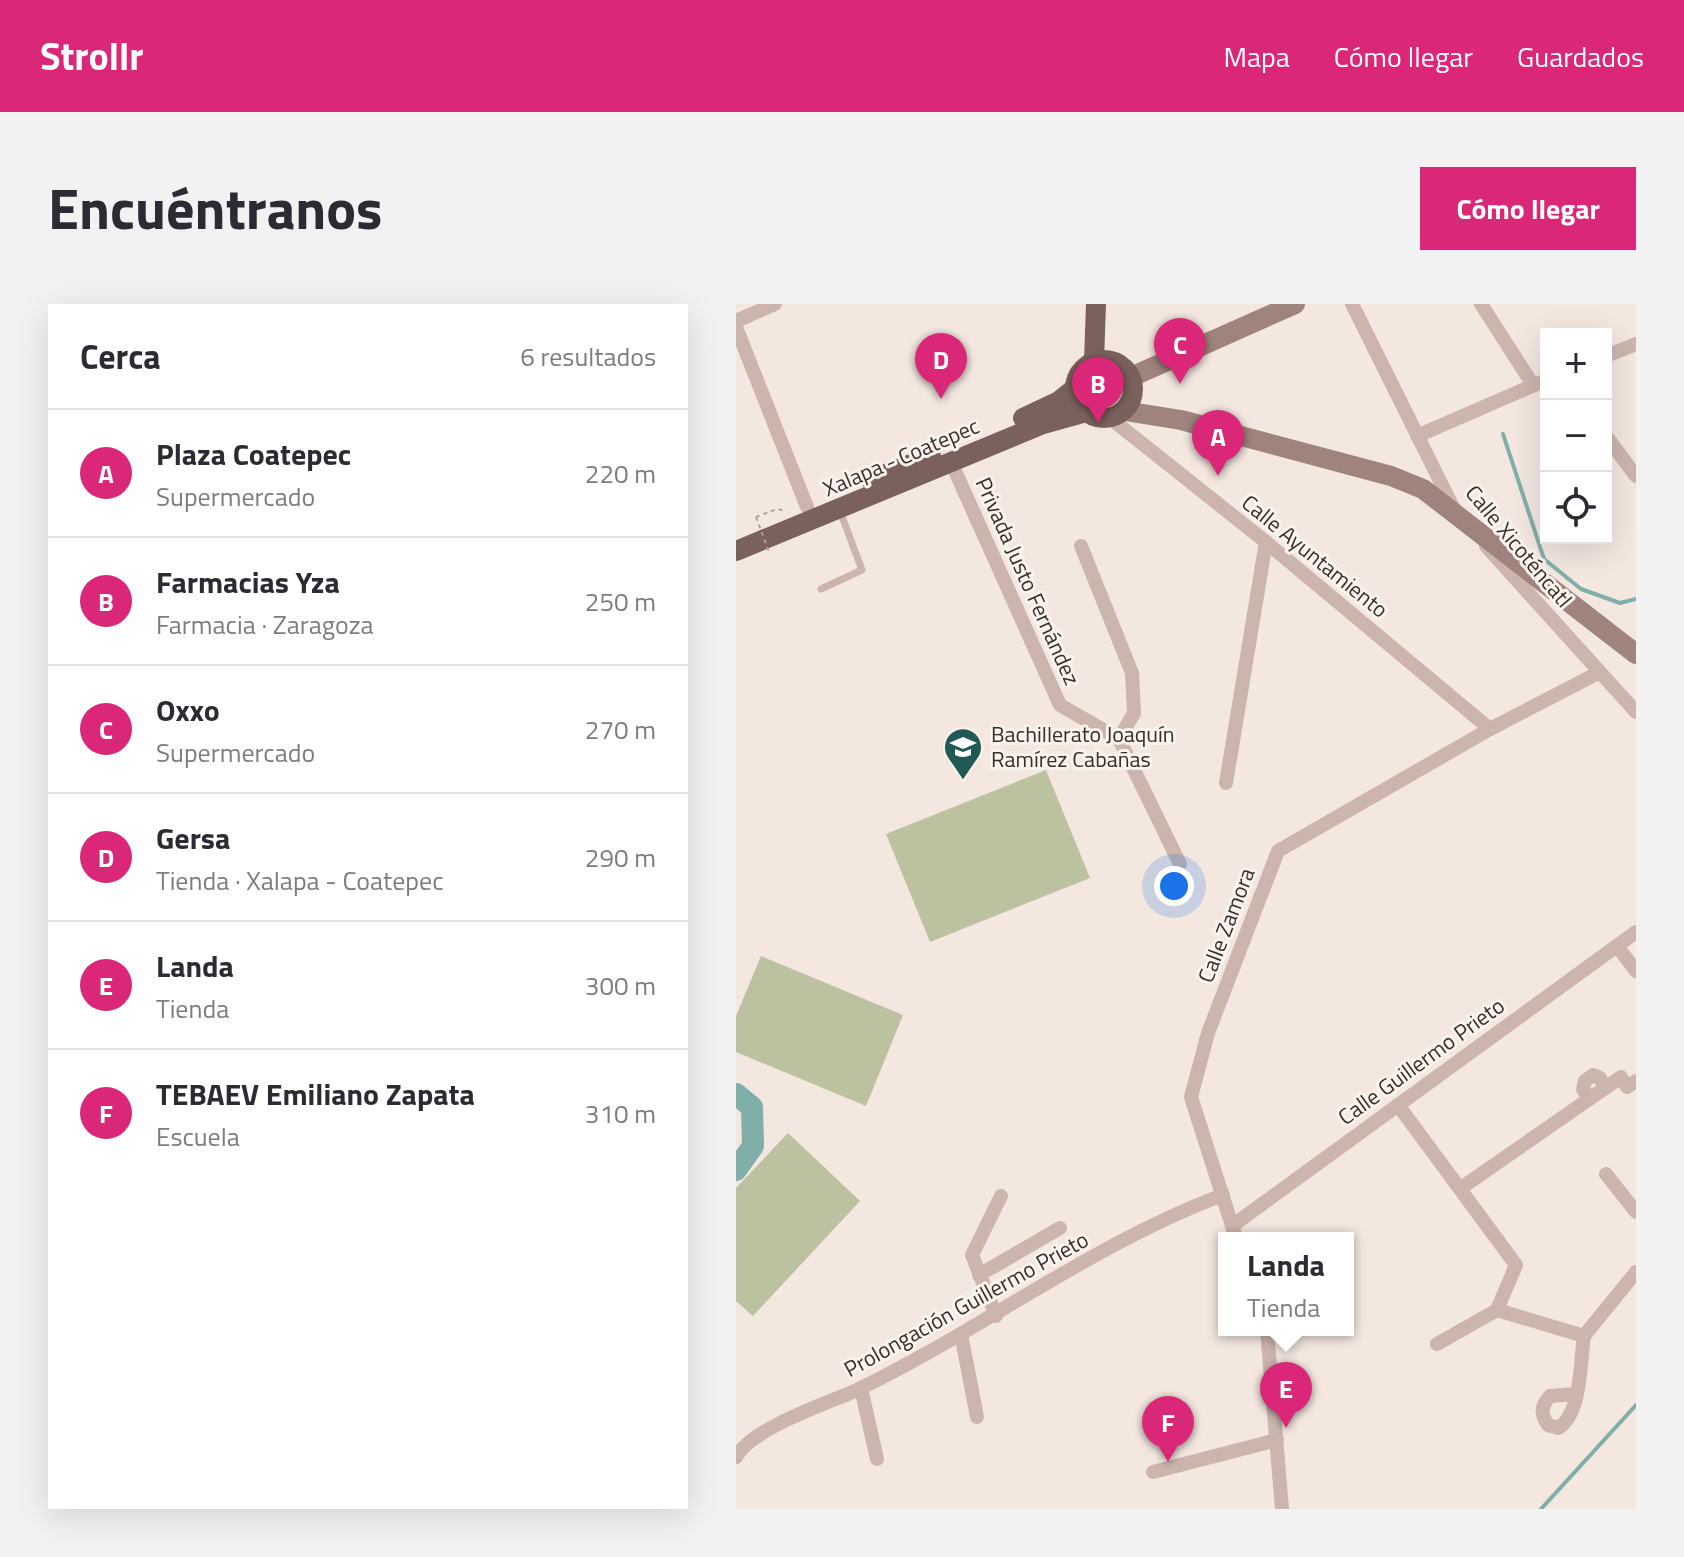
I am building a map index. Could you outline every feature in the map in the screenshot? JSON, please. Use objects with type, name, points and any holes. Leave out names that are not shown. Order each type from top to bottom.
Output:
[{"type":"main road","points":[[1094,361],[1096,304]]},
{"type":"main road","points":[[1131,377],[1295,304]]},
{"type":"main road","points":[[1117,415],[1134,393],[1131,377],[1114,361],[1094,361],[1080,373],[1075,388],[1086,412],[1117,415],[1181,420],[1391,476],[1423,489],[1635,653]]},
{"type":"main road","name":"Xalapa - Coatepec","points":[[736,538],[1037,413],[1075,388]]},
{"type":"main road","name":"Xalapa - Coatepec","points":[[736,551],[1063,417],[1086,412]]},
{"type":"street","points":[[736,321],[775,304]]},
{"type":"street","name":"Calle Xicoténcatl","points":[[1352,304],[1456,513],[1636,712]]},
{"type":"street","points":[[1417,436],[1540,383],[1481,304]]},
{"type":"street","points":[[736,327],[800,510]]},
{"type":"street","points":[[1612,354],[1636,344]]},
{"type":"street","name":"Calle Ayuntamiento","points":[[1117,415],[1490,729]]},
{"type":"street","points":[[1612,444],[1636,476]]},
{"type":"street","name":"Privada Justo Fernández","points":[[951,462],[1060,705],[1119,739]]},
{"type":"street","points":[[1226,783],[1266,542]]},
{"type":"street","points":[[1081,546],[1132,673],[1134,713],[1119,739],[1180,864]]},
{"type":"street","name":"Calle Zamora","points":[[1234,1232],[1191,1097],[1208,1033],[1278,851],[1490,729],[1598,673]]},
{"type":"street","name":"Calle Guillermo Prieto","points":[[1234,1232],[1398,1105],[1636,932]]},
{"type":"street","points":[[1617,946],[1636,971]]},
{"type":"street","points":[[1461,1188],[1621,1077],[1627,1087],[1636,1081]]},
{"type":"street","points":[[1398,1105],[1516,1265],[1497,1310],[1437,1344]]},
{"type":"street","points":[[1606,1174],[1636,1212]]},
{"type":"street","name":"Prolongación Guillermo Prieto","points":[[736,1457],[744,1447],[764,1434],[861,1388],[996,1316],[1171,1214],[1223,1195]]},
{"type":"street","points":[[996,1316],[972,1255],[1001,1196]]},
{"type":"street","points":[[979,1275],[1060,1228]]},
{"type":"street","points":[[1575,1394],[1584,1336],[1636,1272]]},
{"type":"street","points":[[1497,1310],[1584,1336]]},
{"type":"street","points":[[961,1334],[977,1417]]},
{"type":"street","points":[[1267,1336],[1282,1509]]},
{"type":"street","points":[[861,1388],[877,1459]]},
{"type":"street","points":[[1153,1472],[1277,1440]]},
{"type":"lane","points":[[821,589],[862,570],[839,509]]},
{"type":"path","points":[[769,552],[756,517],[777,509],[800,510]]},
{"type":"green space","points":[[1046,770],[1090,878],[930,942],[886,834]]},
{"type":"green space","points":[[761,956],[903,1015],[866,1106],[736,1052],[736,1016]]},
{"type":"green space","points":[[788,1133],[860,1201],[753,1316],[736,1301],[736,1188]]},
{"type":"waterway","points":[[1503,434],[1544,559],[1581,589],[1620,603],[1636,599]]},
{"type":"waterway","points":[[736,1094],[752,1107],[753,1146],[736,1170]]},
{"type":"waterway","points":[[1541,1509],[1636,1405]]},
{"type":"place","name":"Oxxo","points":[[1180,384]]},
{"type":"place","name":"Gersa","points":[[941,399]]},
{"type":"place","name":"Farmacias Yza","points":[[1098,423]]},
{"type":"place","name":"Plaza Coatepec","points":[[1218,476]]},
{"type":"place","name":"Bachillerato Joaquín Ramírez Cabañas","points":[[963,781]]},
{"type":"place","name":"Landa","points":[[1286,1428]]},
{"type":"place","name":"TEBAEV Emiliano Zapata","points":[[1168,1462]]}]
